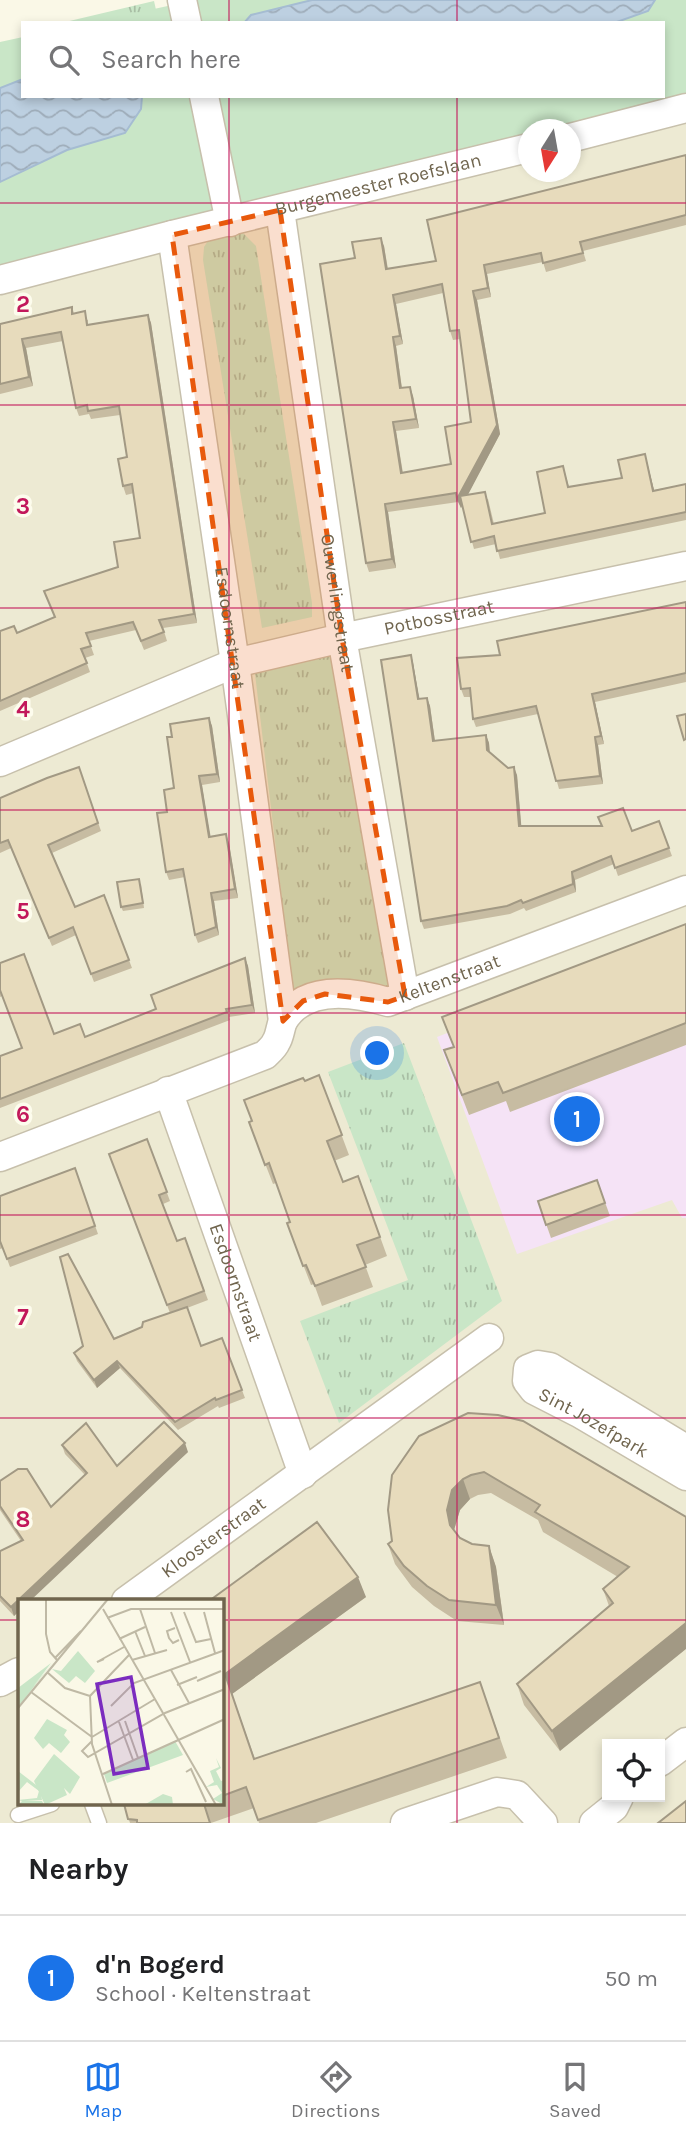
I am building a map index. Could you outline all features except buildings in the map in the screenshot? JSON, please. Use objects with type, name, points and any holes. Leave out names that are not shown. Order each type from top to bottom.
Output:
[{"type":"street","points":[[182,0],[187,21]]},
{"type":"street","points":[[204,98],[230,222]]},
{"type":"street","points":[[581,135],[686,108]]},
{"type":"street","name":"Burgemeester Roefslaan","points":[[0,280],[518,150]]},
{"type":"street","name":"Ouwerlingstraat","points":[[280,210],[342,638],[405,996]]},
{"type":"street","name":"Esdoornstraat","points":[[172,235],[235,663],[283,1021]]},
{"type":"street","name":"Potbosstraat","points":[[0,762],[235,663],[686,566]]},
{"type":"street","name":"Keltenstraat","points":[[0,1157],[265,1055],[276,1043],[283,1021],[303,1001],[325,994],[350,993],[388,1002],[686,890]]},
{"type":"street","name":"Esdoornstraat","points":[[168,1091],[303,1474]]},
{"type":"street","points":[[303,1474],[489,1338]]},
{"type":"street","name":"Sint Jozefpark","points":[[686,1449],[550,1367],[538,1365],[528,1369],[527,1381],[534,1390],[579,1413],[686,1476]]},
{"type":"street","name":"Kloosterstraat","points":[[129,1599],[303,1474]]},
{"type":"street","points":[[0,1682],[18,1673]]},
{"type":"street","points":[[665,1758],[686,1742]]},
{"type":"street","points":[[405,1823],[497,1792],[517,1795],[543,1823]]},
{"type":"street","points":[[594,1823],[616,1802]]},
{"type":"lane","points":[[18,1815],[46,1806]]},
{"type":"lane","points":[[93,1806],[99,1823]]},
{"type":"highlighted area","points":[[280,210],[342,638],[405,996],[388,1002],[325,994],[303,1001],[283,1021],[172,235]]},
{"type":"shaded area","points":[[686,117],[686,1823],[0,1823],[0,281],[518,157],[518,182],[581,182],[581,143]]},
{"type":"shaded area","points":[[686,939],[686,1218],[682,1218],[672,1200],[517,1254],[437,1037]]},
{"type":"green space","points":[[195,0],[686,0],[686,98],[581,123],[581,119],[518,119],[518,138],[0,265],[0,42],[21,37],[21,98],[665,98],[665,21],[99,21]]},
{"type":"green space","points":[[154,1],[159,21],[69,21]]},
{"type":"green space","points":[[233,230],[243,233],[256,246],[312,603],[312,617],[262,628],[203,260],[204,247],[211,236]]},
{"type":"green space","points":[[337,652],[392,988],[354,981],[293,992],[255,674],[258,659]]},
{"type":"green space","points":[[404,1043],[502,1301],[339,1423],[300,1321],[408,1280],[328,1072]]},
{"type":"water","points":[[312,0],[655,0],[648,11],[620,21],[246,21],[251,15]]},
{"type":"water","points":[[21,80],[21,98],[142,98],[141,109],[125,133],[67,150],[0,182],[0,88]]},
{"type":"place","name":"d'n Bogerd","points":[[577,1119]]}]
